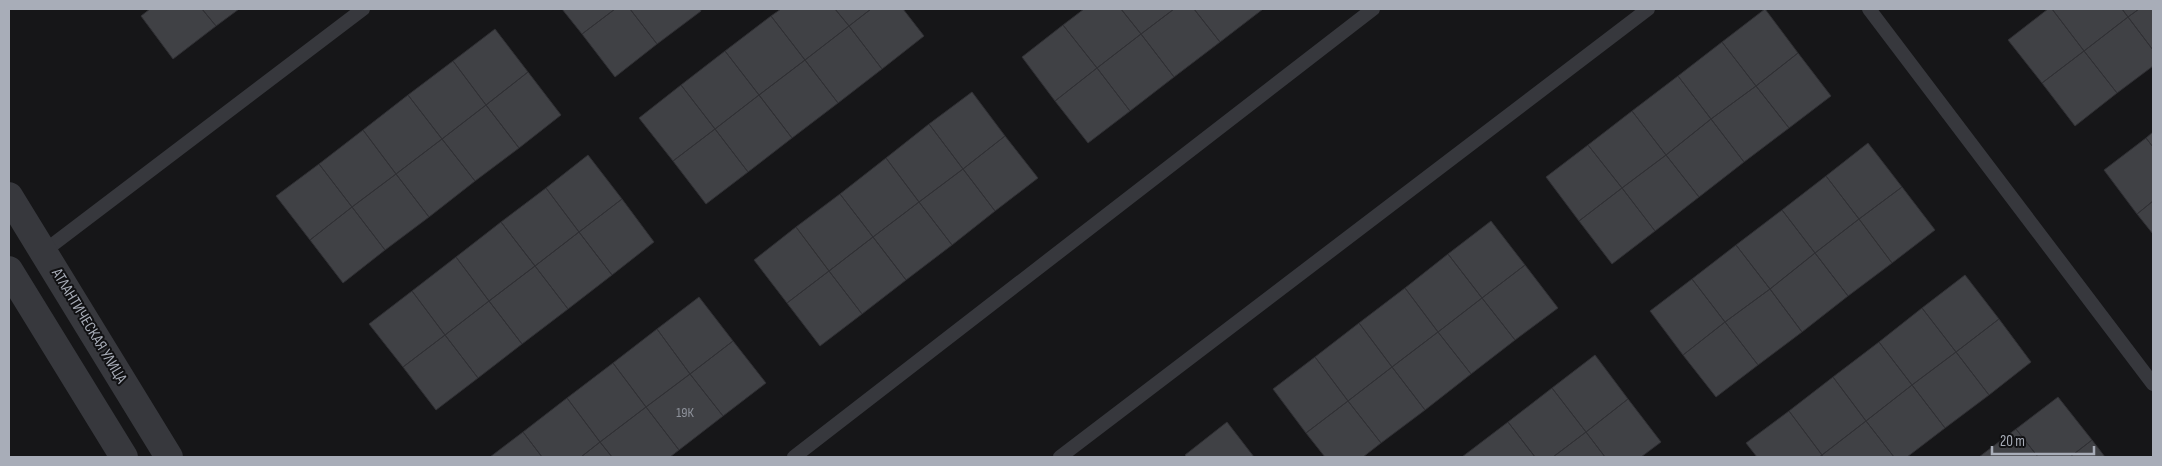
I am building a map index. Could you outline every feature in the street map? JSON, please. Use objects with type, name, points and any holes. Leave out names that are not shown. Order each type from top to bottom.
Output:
[{"type":"street","name":"АТЛАНТИЧЕСКАЯ УЛИЦА","points":[[9,196],[169,457]]},
{"type":"street","points":[[9,270],[124,457]]},
{"type":"lane","points":[[43,252],[363,9]]},
{"type":"lane","points":[[794,457],[1373,9]]},
{"type":"lane","points":[[1060,457],[1648,9]]},
{"type":"lane","points":[[1869,9],[2153,384]]},
{"type":"building","points":[[150,9],[202,9],[216,26],[173,59],[141,16]]},
{"type":"building","points":[[202,9],[239,9],[216,26]]},
{"type":"building","points":[[562,9],[615,9],[582,34]]},
{"type":"building","points":[[615,9],[630,9],[657,44],[615,77],[582,34]]},
{"type":"building","points":[[630,9],[700,9],[701,11],[657,44]]},
{"type":"building","points":[[781,9],[835,9],[849,26],[805,60],[771,16]]},
{"type":"building","points":[[835,9],[871,9],[849,26]]},
{"type":"building","points":[[871,9],[903,9],[924,36],[882,69],[849,26]]},
{"type":"building","points":[[1084,9],[1121,9],[1141,34],[1097,68],[1063,25]]},
{"type":"building","points":[[1121,9],[1174,9],[1141,34]]},
{"type":"building","points":[[1174,9],[1194,9],[1220,42],[1174,77],[1141,34]]},
{"type":"building","points":[[1194,9],[1263,9],[1220,42]]},
{"type":"building","points":[[1765,9],[1798,53],[1756,86],[1722,42]]},
{"type":"building","points":[[2048,9],[2052,9],[2084,51],[2042,83],[2008,40]]},
{"type":"building","points":[[2052,9],[2122,9],[2128,17],[2084,51]]},
{"type":"building","points":[[2122,9],[2139,9],[2128,17]]},
{"type":"building","points":[[2139,9],[2153,9],[2153,50],[2128,17]]},
{"type":"building","points":[[771,16],[805,60],[759,95],[725,51]]},
{"type":"building","points":[[2128,17],[2153,50],[2153,66],[2117,93],[2084,51]]},
{"type":"building","points":[[1063,25],[1097,68],[1055,101],[1022,57]]},
{"type":"building","points":[[849,26],[882,69],[838,103],[805,60]]},
{"type":"building","points":[[495,29],[528,72],[486,105],[453,61]]},
{"type":"building","points":[[1141,34],[1174,77],[1130,111],[1097,68]]},
{"type":"building","points":[[1722,42],[1756,86],[1711,119],[1678,76]]},
{"type":"building","points":[[725,51],[759,95],[715,129],[681,85]]},
{"type":"building","points":[[2084,51],[2117,93],[2075,126],[2042,83]]},
{"type":"building","points":[[1798,53],[1831,96],[1789,128],[1756,86]]},
{"type":"building","points":[[805,60],[838,103],[792,138],[759,95]]},
{"type":"building","points":[[453,61],[486,105],[442,139],[408,95]]},
{"type":"building","points":[[1097,68],[1130,111],[1088,143],[1055,101]]},
{"type":"building","points":[[528,72],[561,115],[519,148],[486,105]]},
{"type":"building","points":[[1678,76],[1711,119],[1666,155],[1632,111]]},
{"type":"building","points":[[681,85],[715,129],[673,161],[639,118]]},
{"type":"building","points":[[1756,86],[1789,128],[1744,162],[1711,119]]},
{"type":"building","points":[[972,92],[1005,136],[963,169],[929,124]]},
{"type":"building","points":[[408,95],[442,139],[396,174],[363,130]]},
{"type":"building","points":[[759,95],[792,138],[748,172],[715,129]]},
{"type":"building","points":[[486,105],[519,148],[475,181],[442,139]]},
{"type":"building","points":[[1632,111],[1666,155],[1622,188],[1588,145]]},
{"type":"building","points":[[1711,119],[1744,162],[1699,197],[1666,155]]},
{"type":"building","points":[[929,124],[963,169],[919,202],[886,158]]},
{"type":"building","points":[[715,129],[748,172],[706,204],[673,161]]},
{"type":"building","points":[[363,130],[396,174],[352,207],[319,164]]},
{"type":"building","points":[[2153,132],[2153,147],[2146,138]]},
{"type":"building","points":[[1005,136],[1038,178],[995,211],[963,169]]},
{"type":"building","points":[[2146,138],[2153,147],[2153,201],[2137,214],[2104,170]]},
{"type":"building","points":[[442,139],[475,181],[429,217],[396,174]]},
{"type":"building","points":[[1868,143],[1902,187],[1859,219],[1826,176]]},
{"type":"building","points":[[1588,145],[1622,188],[1579,221],[1546,177]]},
{"type":"building","points":[[588,155],[622,199],[579,232],[546,188]]},
{"type":"building","points":[[1666,155],[1699,197],[1655,231],[1622,188]]},
{"type":"building","points":[[886,158],[919,202],[873,237],[840,194]]},
{"type":"building","points":[[319,164],[352,207],[310,240],[276,196]]},
{"type":"building","points":[[963,169],[995,211],[952,245],[919,202]]},
{"type":"building","points":[[396,174],[429,217],[385,250],[352,207]]},
{"type":"building","points":[[1826,176],[1859,219],[1815,253],[1782,210]]},
{"type":"building","points":[[1902,187],[1935,230],[1892,263],[1859,219]]},
{"type":"building","points":[[546,188],[579,232],[535,266],[501,222]]},
{"type":"building","points":[[1622,188],[1655,231],[1612,264],[1579,221]]},
{"type":"building","points":[[840,194],[873,237],[829,271],[796,227]]},
{"type":"building","points":[[622,199],[654,242],[612,275],[579,232]]},
{"type":"building","points":[[2153,201],[2153,234],[2137,214]]},
{"type":"building","points":[[919,202],[952,245],[906,280],[873,237]]},
{"type":"building","points":[[352,207],[385,250],[343,283],[310,240]]},
{"type":"building","points":[[1782,210],[1815,253],[1770,289],[1736,245]]},
{"type":"building","points":[[1859,219],[1892,263],[1848,296],[1815,253]]},
{"type":"building","points":[[1491,221],[1525,265],[1482,298],[1448,254]]},
{"type":"building","points":[[501,222],[535,266],[489,301],[456,257]]},
{"type":"building","points":[[796,227],[829,271],[787,303],[754,260]]},
{"type":"building","points":[[579,232],[612,275],[568,309],[535,266]]},
{"type":"building","points":[[873,237],[906,280],[862,314],[829,271]]},
{"type":"building","points":[[1736,245],[1770,289],[1725,322],[1692,279]]},
{"type":"building","points":[[1815,253],[1848,296],[1802,332],[1770,289]]},
{"type":"building","points":[[1448,254],[1482,298],[1438,332],[1405,288]]},
{"type":"building","points":[[456,257],[489,301],[445,335],[412,291]]},
{"type":"building","points":[[1525,265],[1558,308],[1515,340],[1482,298]]},
{"type":"building","points":[[535,266],[568,309],[522,344],[489,301]]},
{"type":"building","points":[[829,271],[862,314],[820,346],[787,303]]},
{"type":"building","points":[[1965,275],[1999,319],[1956,352],[1922,308]]},
{"type":"building","points":[[1692,279],[1725,322],[1683,355],[1650,311]]},
{"type":"building","points":[[1405,288],[1438,332],[1392,367],[1359,323]]},
{"type":"building","points":[[1770,289],[1802,332],[1758,365],[1725,322]]},
{"type":"building","points":[[412,291],[445,335],[403,367],[369,324]]},
{"type":"building","points":[[699,297],[733,341],[690,374],[657,329]]},
{"type":"building","points":[[1482,298],[1515,340],[1471,374],[1438,332]]},
{"type":"building","points":[[489,301],[522,344],[478,378],[445,335]]},
{"type":"building","points":[[1922,308],[1956,352],[1912,385],[1879,342]]},
{"type":"building","points":[[1999,319],[2031,362],[1989,395],[1956,352]]},
{"type":"building","points":[[1725,322],[1758,365],[1716,397],[1683,355]]},
{"type":"building","points":[[1359,323],[1392,367],[1348,401],[1315,357]]},
{"type":"building","points":[[657,329],[690,374],[646,407],[613,363]]},
{"type":"building","points":[[1438,332],[1471,374],[1425,410],[1392,367]]},
{"type":"building","points":[[445,335],[478,378],[436,410],[403,367]]},
{"type":"building","points":[[733,341],[766,383],[723,416],[690,374]]},
{"type":"building","points":[[1879,342],[1912,385],[1866,421],[1833,377]]},
{"type":"building","points":[[1956,352],[1989,395],[1945,428],[1912,385]]},
{"type":"building","points":[[1595,355],[1628,399],[1586,432],[1552,388]]},
{"type":"building","points":[[1315,357],[1348,401],[1306,433],[1273,389]]},
{"type":"building","points":[[613,363],[646,407],[600,442],[567,398]]},
{"type":"building","points":[[1392,367],[1425,410],[1381,443],[1348,401]]},
{"type":"building","points":[[690,374],[723,416],[679,450],[646,407]]},
{"type":"building","points":[[1833,377],[1866,421],[1822,455],[1789,411]]},
{"type":"building","points":[[1912,385],[1945,428],[1907,457],[1894,457],[1866,421]]},
{"type":"building","points":[[1552,388],[1586,432],[1553,457],[1535,457],[1508,422]]},
{"type":"building","points":[[2058,397],[2092,440],[2070,457],[2038,457],[2016,429]]},
{"type":"building","points":[[567,398],[600,442],[581,457],[542,457],[523,432]]},
{"type":"building","points":[[1628,399],[1661,442],[1641,457],[1605,457],[1586,432]]},
{"type":"building","points":[[1348,401],[1381,443],[1363,457],[1325,457],[1306,433]]},
{"type":"building","points":[[646,407],[679,450],[670,457],[612,457],[600,442]]},
{"type":"building","points":[[1789,411],[1822,455],[1819,457],[1757,457],[1746,443]]},
{"type":"building","points":[[1866,421],[1894,457],[1824,457],[1822,455]]},
{"type":"building","points":[[1227,422],[1254,457],[1187,457],[1185,455]]},
{"type":"building","points":[[1508,422],[1535,457],[1462,457]]},
{"type":"building","points":[[2016,429],[2038,457],[1979,457]]},
{"type":"building","points":[[523,432],[542,457],[490,457]]},
{"type":"building","points":[[1586,432],[1605,457],[1553,457]]},
{"type":"building","points":[[2092,440],[2105,457],[2070,457]]},
{"type":"building","points":[[600,442],[612,457],[581,457]]}]
